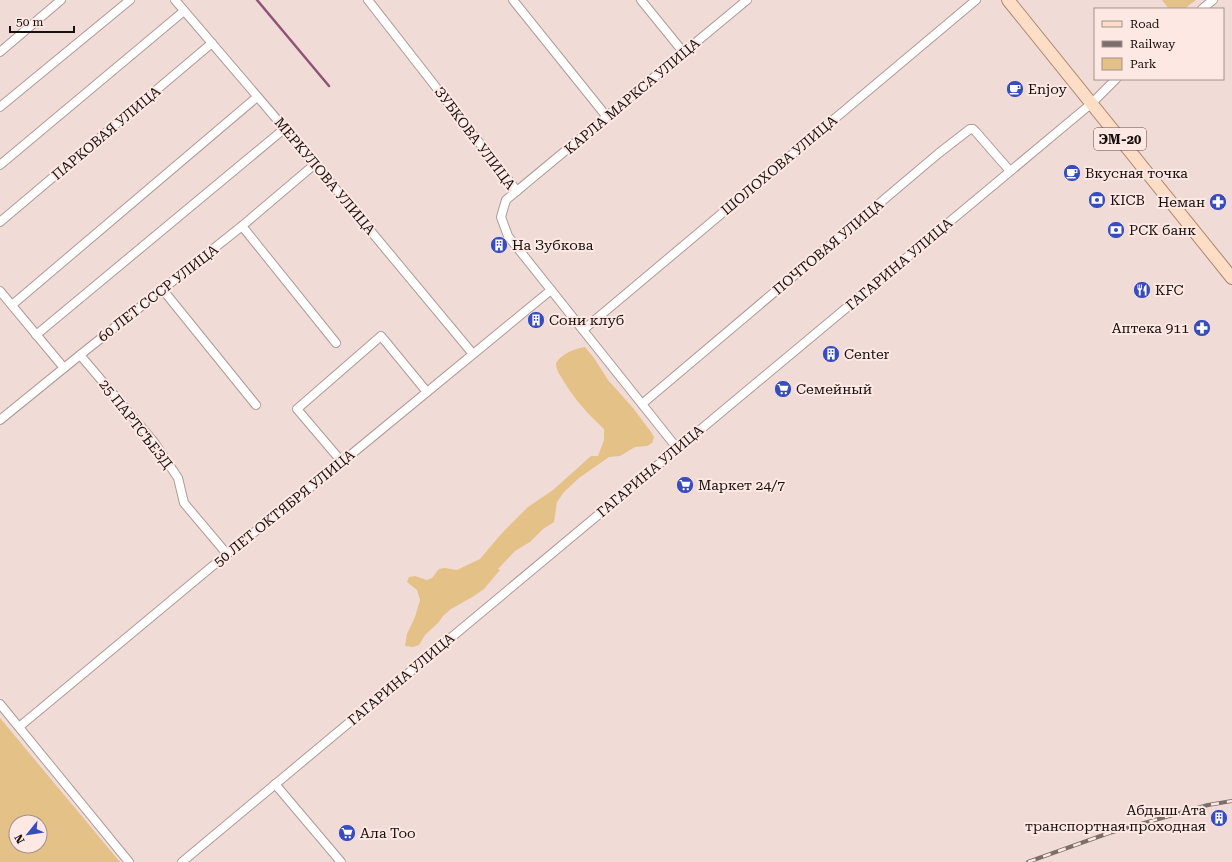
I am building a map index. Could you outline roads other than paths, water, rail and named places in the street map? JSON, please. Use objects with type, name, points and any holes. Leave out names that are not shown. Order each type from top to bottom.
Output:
[{"type":"main road","name":"ЭМ-20","points":[[1008,0],[1232,278]]},
{"type":"street","points":[[0,52],[61,0]]},
{"type":"street","points":[[0,107],[130,0]]},
{"type":"street","name":"МЕРКУЛОВА УЛИЦА","points":[[175,0],[315,164],[473,354]]},
{"type":"street","name":"ЗУБКОВА УЛИЦА","points":[[368,0],[517,191],[506,200],[501,217],[508,236],[677,448]]},
{"type":"street","points":[[513,0],[607,117]]},
{"type":"street","points":[[641,0],[684,53]]},
{"type":"street","name":"КАРЛА МАРКСА УЛИЦА","points":[[517,191],[747,0]]},
{"type":"street","name":"ШОЛОХОВА УЛИЦА","points":[[582,330],[976,0]]},
{"type":"street","points":[[1203,8],[1213,0]]},
{"type":"street","points":[[0,165],[184,11]]},
{"type":"street","name":"ПАРКОВАЯ УЛИЦА","points":[[0,222],[212,43]]},
{"type":"street","name":"ГАГАРИНА УЛИЦА","points":[[182,862],[1092,103],[1115,80]]},
{"type":"street","points":[[12,305],[258,97]]},
{"type":"street","points":[[36,335],[284,129]]},
{"type":"street","name":"ПОЧТОВАЯ УЛИЦА","points":[[642,404],[970,129],[973,129],[976,132],[1010,171]]},
{"type":"street","name":"60 ЛЕТ СССР УЛИЦА","points":[[0,420],[242,226],[315,164]]},
{"type":"street","points":[[242,226],[336,342]]},
{"type":"street","points":[[163,290],[256,405]]},
{"type":"street","name":"50 ЛЕТ ОКТЯБРЯ УЛИЦА","points":[[19,727],[227,554],[342,462],[551,290]]},
{"type":"street","points":[[0,291],[64,368]]},
{"type":"street","points":[[342,462],[297,409],[381,336],[427,392]]},
{"type":"street","name":"25 ПАРТСЪЕЗД","points":[[80,355],[154,442],[178,478],[184,503],[227,554]]},
{"type":"street","points":[[0,704],[129,862]]},
{"type":"street","points":[[276,784],[341,862]]},
{"type":"waterway","points":[[257,0],[329,86]]},
{"type":"railway","points":[[1028,862],[1109,833],[1208,805],[1232,801]]},
{"type":"place","name":"Enjoy","points":[[1015,89]]},
{"type":"place","name":"Вкусная точка","points":[[1072,173]]},
{"type":"place","name":"KICB","points":[[1097,200]]},
{"type":"place","name":"Неман","points":[[1218,202]]},
{"type":"place","name":"РСК банк","points":[[1116,230]]},
{"type":"place","name":"На Зубкова","points":[[499,245]]},
{"type":"place","name":"KFC","points":[[1142,290]]},
{"type":"place","name":"Сони клуб","points":[[536,320]]},
{"type":"place","name":"Аптека 911","points":[[1202,328]]},
{"type":"place","name":"Center","points":[[831,354]]},
{"type":"place","name":"Семейный","points":[[783,389]]},
{"type":"place","name":"Маркет 24/7","points":[[685,485]]},
{"type":"place","name":"Абдыш Ата транспортная проходная","points":[[1219,818]]},
{"type":"place","name":"Ала Тоо","points":[[347,833]]}]
